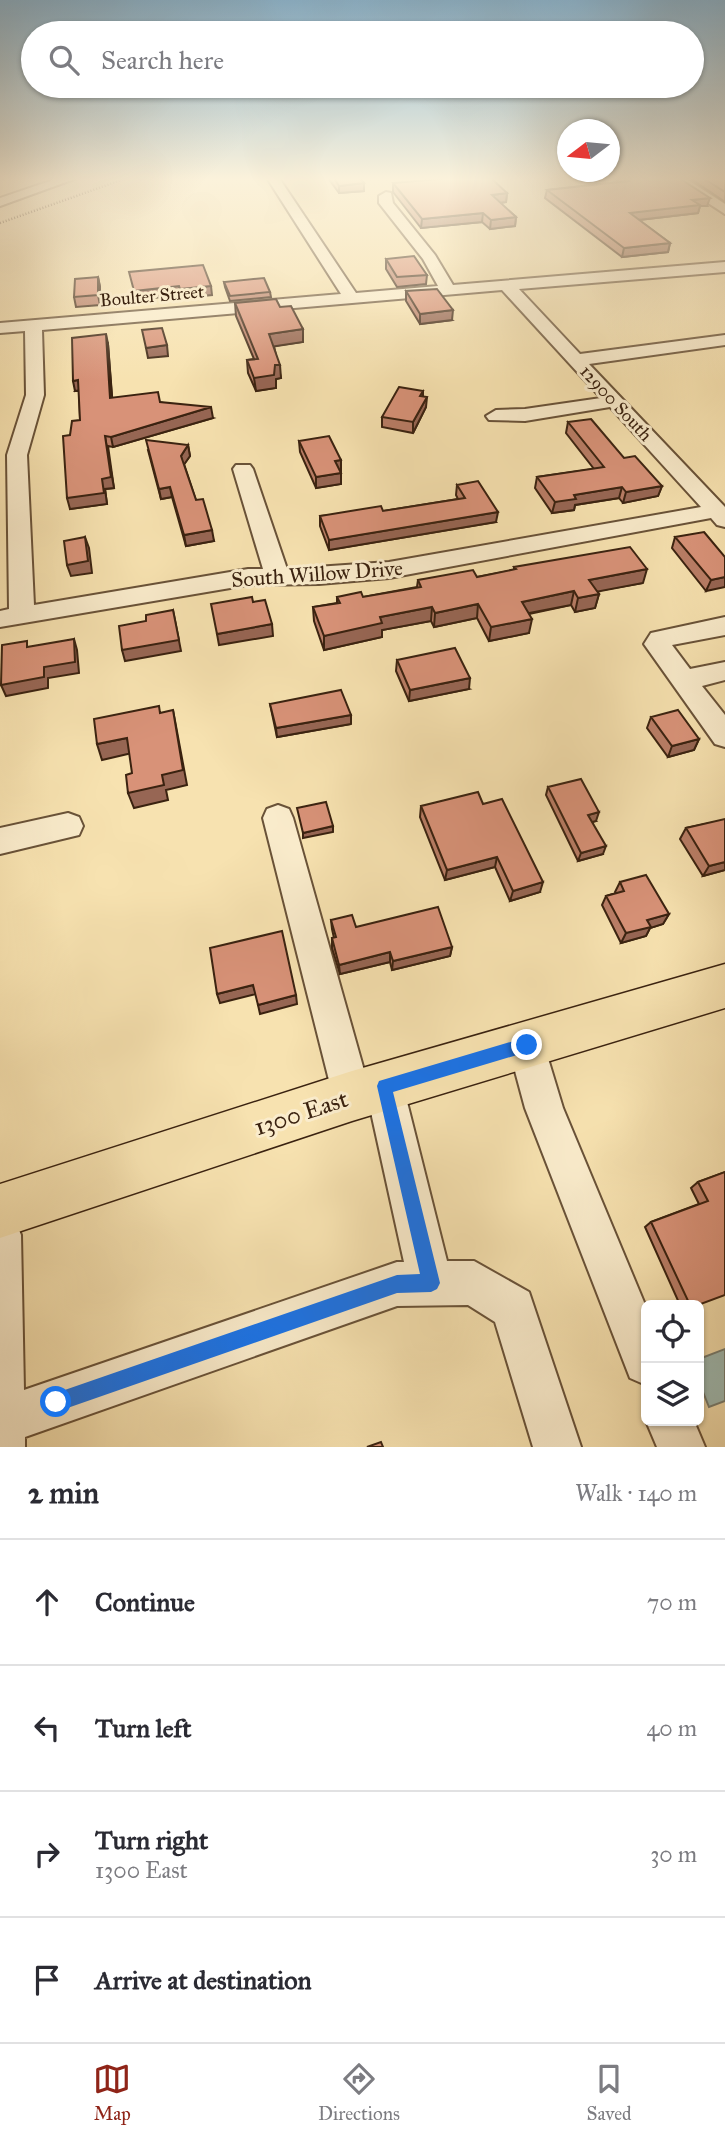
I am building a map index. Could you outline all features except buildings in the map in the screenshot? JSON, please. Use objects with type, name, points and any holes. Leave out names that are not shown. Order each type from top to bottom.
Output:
[{"type":"main road","name":"1300 East","points":[[0,1211],[368,1091],[725,986]]},
{"type":"street","points":[[317,246],[352,299]]},
{"type":"street","points":[[420,246],[448,291]]},
{"type":"street","name":"Boulter Street","points":[[0,328],[725,267]]},
{"type":"street","name":"12900 South","points":[[507,286],[721,515]]},
{"type":"street","points":[[11,617],[17,455],[34,396],[33,325]]},
{"type":"street","points":[[577,360],[725,340]]},
{"type":"street","points":[[496,416],[525,415],[615,401]]},
{"type":"street","points":[[243,469],[277,575]]},
{"type":"street","name":"South Willow Drive","points":[[11,617],[184,587],[277,575],[330,576],[389,570],[721,515]]},
{"type":"street","points":[[721,725],[657,644],[660,639],[725,626]]},
{"type":"street","points":[[684,680],[725,671]]},
{"type":"street","points":[[278,818],[431,1283]]},
{"type":"street","points":[[0,841],[68,826]]},
{"type":"street","points":[[527,1045],[544,1108],[641,1350]]},
{"type":"street","points":[[0,1235],[1,1447]]},
{"type":"street","points":[[1,1422],[397,1284],[474,1283],[513,1308],[557,1447]]},
{"type":"street","points":[[672,1426],[681,1447]]},
{"type":"water","points":[[725,1349],[725,1401],[709,1407],[704,1394],[704,1357]]},
{"type":"route","points":[[56,1402],[397,1284],[431,1283],[384,1086],[527,1045]]}]
